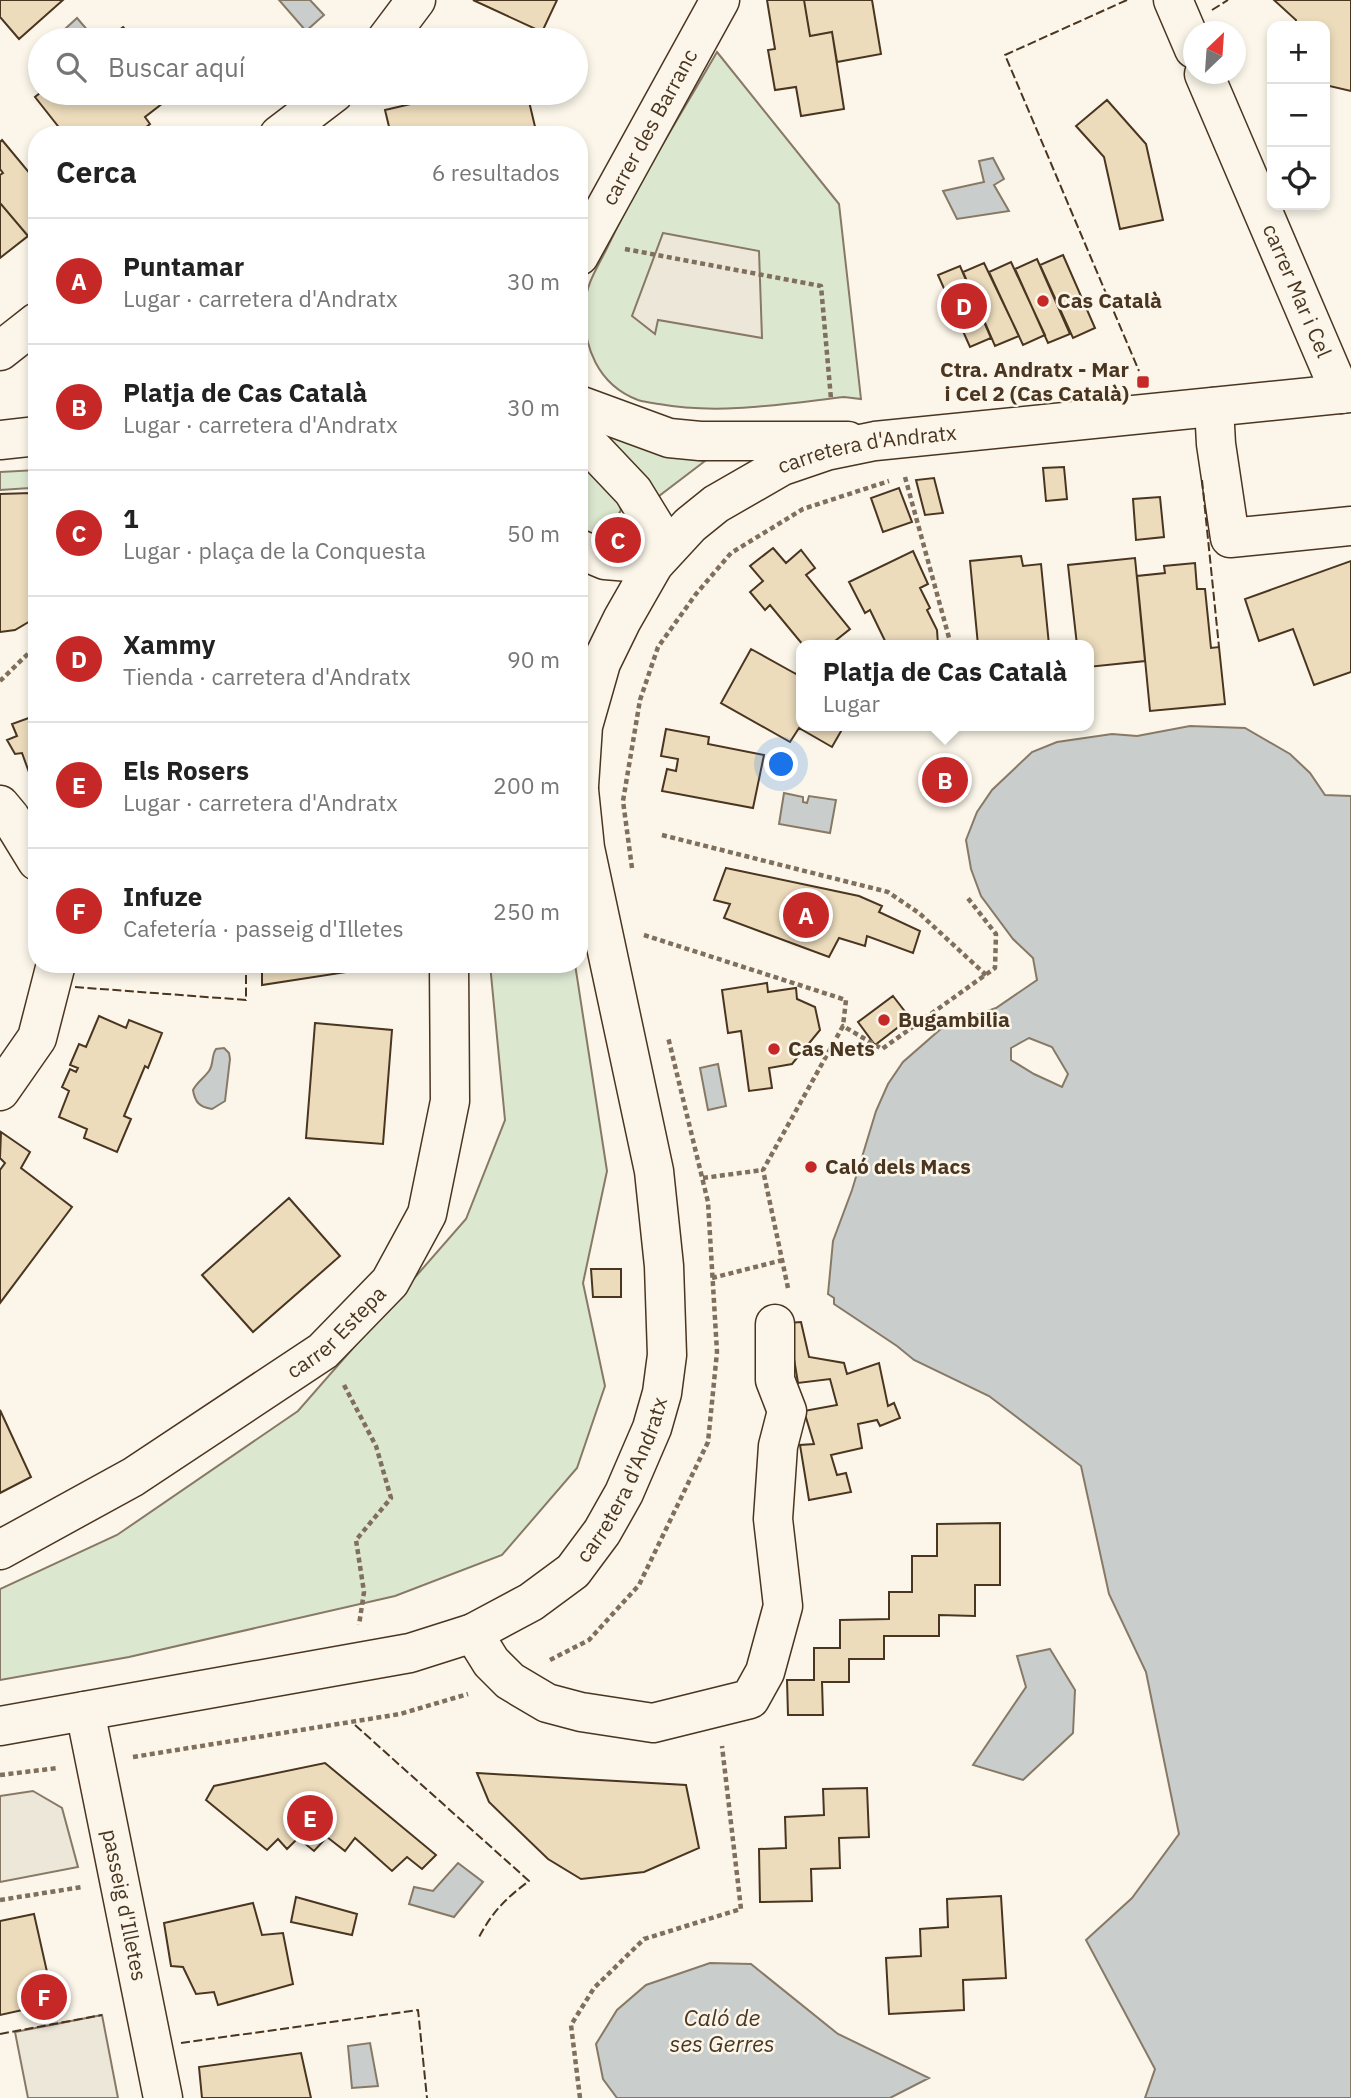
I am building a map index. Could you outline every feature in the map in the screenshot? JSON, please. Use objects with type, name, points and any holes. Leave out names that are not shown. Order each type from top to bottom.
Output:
[{"type":"street","points":[[395,28],[416,0]]},
{"type":"street","name":"carrer des Barranc","points":[[588,240],[720,0]]},
{"type":"street","points":[[1173,0],[1183,23]]},
{"type":"street","name":"carrer Mar i Cel","points":[[1208,84],[1346,394]]},
{"type":"street","points":[[291,126],[318,105]]},
{"type":"street","points":[[0,351],[28,329]]},
{"type":"street","name":"carretera d'Andratx","points":[[588,708],[601,663],[622,620],[661,556],[690,525],[716,505],[782,466],[826,451],[875,440],[1346,394]]},
{"type":"street","points":[[1214,407],[1216,444],[1230,538],[1351,526]]},
{"type":"street","points":[[588,408],[669,438],[700,441],[875,440]]},
{"type":"street","points":[[0,440],[28,437]]},
{"type":"street","points":[[588,444],[633,491],[661,556],[605,560],[588,553]]},
{"type":"street","points":[[0,805],[28,846]]},
{"type":"street","name":"carretera d'Andratx","points":[[0,1726],[410,1653],[473,1633],[531,1602],[573,1571],[588,1552],[624,1493],[652,1428],[662,1392],[667,1356],[664,1266],[654,1171],[588,858]]},
{"type":"street","points":[[0,1091],[37,1038],[54,973]]},
{"type":"street","name":"carrer Estepa","points":[[0,1550],[133,1477],[323,1351],[390,1282],[427,1214],[450,1101],[449,973]]},
{"type":"street","points":[[473,1633],[491,1662],[510,1681],[547,1703],[581,1712],[653,1723],[750,1699],[765,1672],[783,1606],[773,1520],[778,1446],[787,1410],[775,1380],[783,1311]]},
{"type":"street","name":"passeig d'Illetes","points":[[85,1711],[163,2098]]},
{"type":"path","points":[[588,250],[821,286],[831,399]]},
{"type":"path","points":[[905,476],[950,640]]},
{"type":"path","points":[[0,681],[28,654]]},
{"type":"path","points":[[662,835],[888,892],[919,912],[986,975]]},
{"type":"path","points":[[843,1026],[882,1049],[995,968],[996,934],[967,897]]},
{"type":"path","points":[[644,935],[846,1000],[843,1026],[763,1170],[783,1260],[783,1311]]},
{"type":"path","points":[[703,1178],[763,1170]]},
{"type":"path","points":[[712,1278],[783,1260]]},
{"type":"path","points":[[323,1351],[348,1391],[376,1446],[391,1498],[356,1540],[364,1592],[358,1632]]},
{"type":"path","points":[[580,2098],[571,2025],[594,1988],[644,1939],[741,1909],[720,1706]]},
{"type":"path","points":[[0,1900],[120,1882]]},
{"type":"green space","points":[[717,52],[839,204],[861,399],[844,397],[728,408],[682,407],[638,400],[612,385],[603,374],[595,362],[588,342],[588,290],[633,196]]},
{"type":"green space","points":[[602,434],[682,458],[705,461],[655,499]]},
{"type":"green space","points":[[588,461],[617,495],[621,510],[603,542],[588,541]]},
{"type":"green space","points":[[28,470],[28,488],[0,490],[0,472]]},
{"type":"green space","points":[[491,973],[576,973],[607,1171],[583,1283],[605,1386],[577,1468],[502,1555],[395,1596],[129,1657],[0,1680],[0,1589],[117,1535],[298,1411],[466,1219],[505,1120]]},
{"type":"shaded area","points":[[663,233],[759,251],[762,338],[658,320],[655,334],[632,316]]},
{"type":"shaded area","points":[[33,1791],[62,1808],[78,1867],[0,1882],[0,1796]]},
{"type":"shaded area","points":[[102,2015],[118,2098],[28,2098],[15,2032]]},
{"type":"water","points":[[279,0],[310,0],[324,15],[309,28],[303,28]]},
{"type":"water","points":[[77,18],[86,28],[66,28]]},
{"type":"water","points":[[993,158],[1004,179],[994,185],[1009,211],[957,219],[943,191],[984,182],[979,161]]},
{"type":"water","points":[[1190,726],[1245,728],[1290,754],[1310,773],[1325,795],[1351,796],[1351,2098],[1145,2098],[1155,2069],[1086,1940],[1132,1898],[1179,1834],[1146,1672],[1109,1594],[1081,1466],[989,1396],[914,1360],[834,1304],[834,1298],[828,1294],[833,1241],[876,1111],[888,1084],[903,1062],[943,1027],[996,1008],[1037,980],[1033,958],[1013,939],[981,896],[971,869],[966,840],[977,812],[992,790],[1032,752],[1057,742],[1112,734],[1137,736]],"holes":[[[1029,1038],[1052,1047],[1068,1074],[1062,1087],[1011,1060],[1011,1048]]]},
{"type":"water","points":[[784,793],[803,797],[803,802],[807,803],[809,796],[836,800],[830,833],[779,824]]},
{"type":"water","points":[[224,1048],[230,1059],[225,1101],[212,1109],[198,1103],[193,1090],[211,1068],[216,1049]]},
{"type":"water","points":[[718,1064],[726,1106],[708,1110],[700,1068]]},
{"type":"water","points":[[1050,1649],[1075,1690],[1073,1733],[1023,1780],[973,1765],[1026,1687],[1017,1656]]},
{"type":"water","points":[[458,1863],[483,1882],[454,1917],[409,1904],[414,1887],[433,1891]]},
{"type":"water","name":"Caló de ses Gerres","points":[[710,1963],[751,1964],[838,2034],[929,2078],[890,2098],[617,2098],[603,2079],[596,2044],[617,2010],[646,1985]]},
{"type":"water","points":[[370,2043],[378,2086],[352,2088],[348,2046]]},
{"type":"building","points":[[0,0],[63,0],[31,28],[28,28],[19,39],[0,17]]},
{"type":"building","points":[[473,0],[557,0],[544,28],[533,28]]},
{"type":"building","points":[[767,0],[804,0],[810,36],[832,32],[844,109],[801,116],[796,87],[775,90],[768,50],[775,49]]},
{"type":"building","points":[[804,0],[872,0],[881,54],[837,62],[832,32],[810,36]]},
{"type":"building","points":[[1274,0],[1351,0],[1351,91],[1330,86],[1330,21],[1296,20]]},
{"type":"building","points":[[1107,100],[1146,144],[1163,220],[1120,229],[1104,157],[1076,126]]},
{"type":"building","points":[[41,105],[160,105],[145,117],[150,124],[147,126],[58,126]]},
{"type":"building","points":[[406,105],[530,105],[535,126],[389,126],[385,110]]},
{"type":"building","points":[[2,140],[28,171],[28,236],[0,203],[0,175],[3,173],[0,169]]},
{"type":"building","points":[[0,203],[28,236],[0,258]]},
{"type":"building","points":[[1063,255],[1095,328],[1073,338],[1040,265]]},
{"type":"building","name":"Cas Català","points":[[1037,259],[1070,334],[1048,343],[1015,269]]},
{"type":"building","points":[[1011,262],[1045,335],[1023,345],[989,272]]},
{"type":"building","points":[[984,263],[1019,336],[995,346],[963,272]]},
{"type":"building","points":[[960,266],[991,338],[970,347],[938,275]]},
{"type":"building","points":[[1064,467],[1067,499],[1046,501],[1043,468]]},
{"type":"building","points":[[934,478],[943,513],[925,515],[916,480]]},
{"type":"building","points":[[899,488],[912,522],[883,532],[871,498]]},
{"type":"building","points":[[28,493],[28,622],[15,630],[0,632],[0,494]]},
{"type":"building","points":[[1160,497],[1164,537],[1136,540],[1133,499]]},
{"type":"building","points":[[773,548],[786,563],[801,550],[815,568],[806,575],[850,629],[836,640],[799,640],[770,605],[765,610],[750,592],[763,581],[750,566]]},
{"type":"building","points":[[913,551],[928,584],[920,588],[930,608],[927,610],[937,630],[938,640],[885,640],[870,610],[865,613],[849,582]]},
{"type":"building","points":[[1021,556],[1023,566],[1041,564],[1049,640],[978,640],[970,561]]},
{"type":"building","points":[[1135,558],[1145,661],[1094,666],[1094,640],[1076,640],[1068,565]]},
{"type":"building","points":[[1351,561],[1351,672],[1314,685],[1293,629],[1259,641],[1245,599]]},
{"type":"building","points":[[1195,563],[1197,589],[1205,589],[1211,648],[1219,647],[1225,704],[1150,711],[1137,576],[1165,573],[1164,566]]},
{"type":"building","points":[[751,649],[796,674],[797,731],[790,742],[721,703]]},
{"type":"building","points":[[28,718],[28,770],[22,753],[15,754],[7,740],[17,736],[12,724]]},
{"type":"building","points":[[666,729],[709,737],[708,744],[764,755],[753,808],[662,791],[667,769],[676,771],[678,759],[661,756]]},
{"type":"building","points":[[804,731],[841,731],[832,747]]},
{"type":"building","points":[[726,868],[859,896],[882,906],[879,912],[920,931],[913,953],[867,936],[865,946],[839,938],[829,957],[724,918],[730,904],[714,900]]},
{"type":"building","points":[[262,973],[340,973],[262,985]]},
{"type":"building","name":"Cas Nets","points":[[767,983],[768,992],[796,988],[797,999],[815,1007],[820,1030],[792,1064],[769,1068],[772,1088],[749,1091],[741,1031],[728,1033],[722,990]]},
{"type":"building","name":"Bugambilia","points":[[893,996],[910,1018],[875,1045],[858,1022]]},
{"type":"building","points":[[99,1016],[126,1028],[129,1020],[162,1033],[124,1116],[131,1119],[117,1152],[84,1138],[87,1129],[59,1117],[69,1091],[62,1087],[70,1069],[76,1072],[78,1068],[70,1065],[79,1044],[86,1047]]},
{"type":"building","points":[[315,1023],[392,1030],[383,1144],[306,1138]]},
{"type":"building","points":[[1,1132],[30,1152],[21,1168],[72,1207],[0,1303],[0,1170],[5,1163],[0,1158]]},
{"type":"building","points":[[289,1198],[340,1256],[253,1332],[202,1275]]},
{"type":"building","points":[[591,1269],[621,1269],[621,1297],[593,1297]]},
{"type":"building","points":[[801,1322],[809,1357],[844,1363],[847,1374],[879,1363],[888,1406],[894,1403],[900,1418],[880,1426],[877,1420],[858,1424],[862,1448],[831,1455],[837,1475],[846,1473],[851,1492],[809,1500],[800,1445],[814,1444],[804,1411],[837,1405],[830,1379],[798,1383],[788,1323]]},
{"type":"building","points":[[0,1410],[31,1477],[0,1493]]},
{"type":"building","points":[[1000,1523],[1000,1585],[975,1585],[975,1616],[939,1615],[939,1636],[884,1636],[884,1659],[849,1659],[849,1682],[822,1682],[823,1715],[788,1715],[787,1680],[814,1680],[814,1648],[840,1648],[840,1620],[889,1619],[889,1592],[912,1592],[912,1556],[937,1556],[937,1524]]},
{"type":"building","points":[[325,1763],[436,1855],[422,1869],[407,1857],[392,1871],[355,1838],[345,1851],[327,1837],[314,1851],[298,1838],[287,1849],[278,1839],[267,1850],[206,1800],[214,1786]]},
{"type":"building","points":[[477,1773],[686,1785],[699,1848],[644,1872],[581,1879],[548,1859],[489,1802]]},
{"type":"building","points":[[867,1788],[869,1837],[839,1838],[840,1868],[811,1869],[812,1901],[760,1902],[759,1849],[786,1848],[785,1817],[824,1815],[823,1789]]},
{"type":"building","points":[[1001,1896],[1006,1978],[963,1980],[964,2010],[889,2014],[886,1958],[921,1956],[920,1929],[948,1927],[947,1899]]},
{"type":"building","points":[[296,1897],[357,1914],[352,1935],[291,1922]]},
{"type":"building","points":[[253,1903],[262,1935],[283,1933],[293,1984],[218,2005],[214,1992],[196,1994],[183,1967],[171,1966],[164,1923]]},
{"type":"building","points":[[34,1914],[54,2003],[0,2015],[0,1921]]},
{"type":"building","points":[[301,2053],[311,2098],[202,2098],[199,2067]]},
{"type":"fence","points":[[1127,0],[1005,55],[1139,371]]},
{"type":"fence","points":[[1212,10],[1228,0]]},
{"type":"fence","points":[[1202,480],[1219,647]]},
{"type":"fence","points":[[75,987],[246,1000],[246,973]]},
{"type":"fence","points":[[355,1725],[529,1881],[500,1907],[478,1939]]},
{"type":"fence","points":[[181,2043],[418,2010],[427,2098]]},
{"type":"fence","points":[[0,2034],[102,2015]]},
{"type":"place","name":"Cas Català","points":[[1043,301]]},
{"type":"place","name":"Xammy","points":[[964,306]]},
{"type":"place","name":"Ctra. Andratx - Mar i Cel 2 (Cas Català)","points":[[1143,382]]},
{"type":"place","name":"1","points":[[618,540]]},
{"type":"place","name":"Platja de Cas Català","points":[[945,780]]},
{"type":"place","name":"Puntamar","points":[[806,915]]},
{"type":"place","name":"Bugambilia","points":[[884,1020]]},
{"type":"place","name":"Cas Nets","points":[[774,1049]]},
{"type":"place","name":"Caló dels Macs","points":[[811,1167]]},
{"type":"place","name":"Els Rosers","points":[[310,1818]]},
{"type":"place","name":"Infuze","points":[[44,1997]]}]
